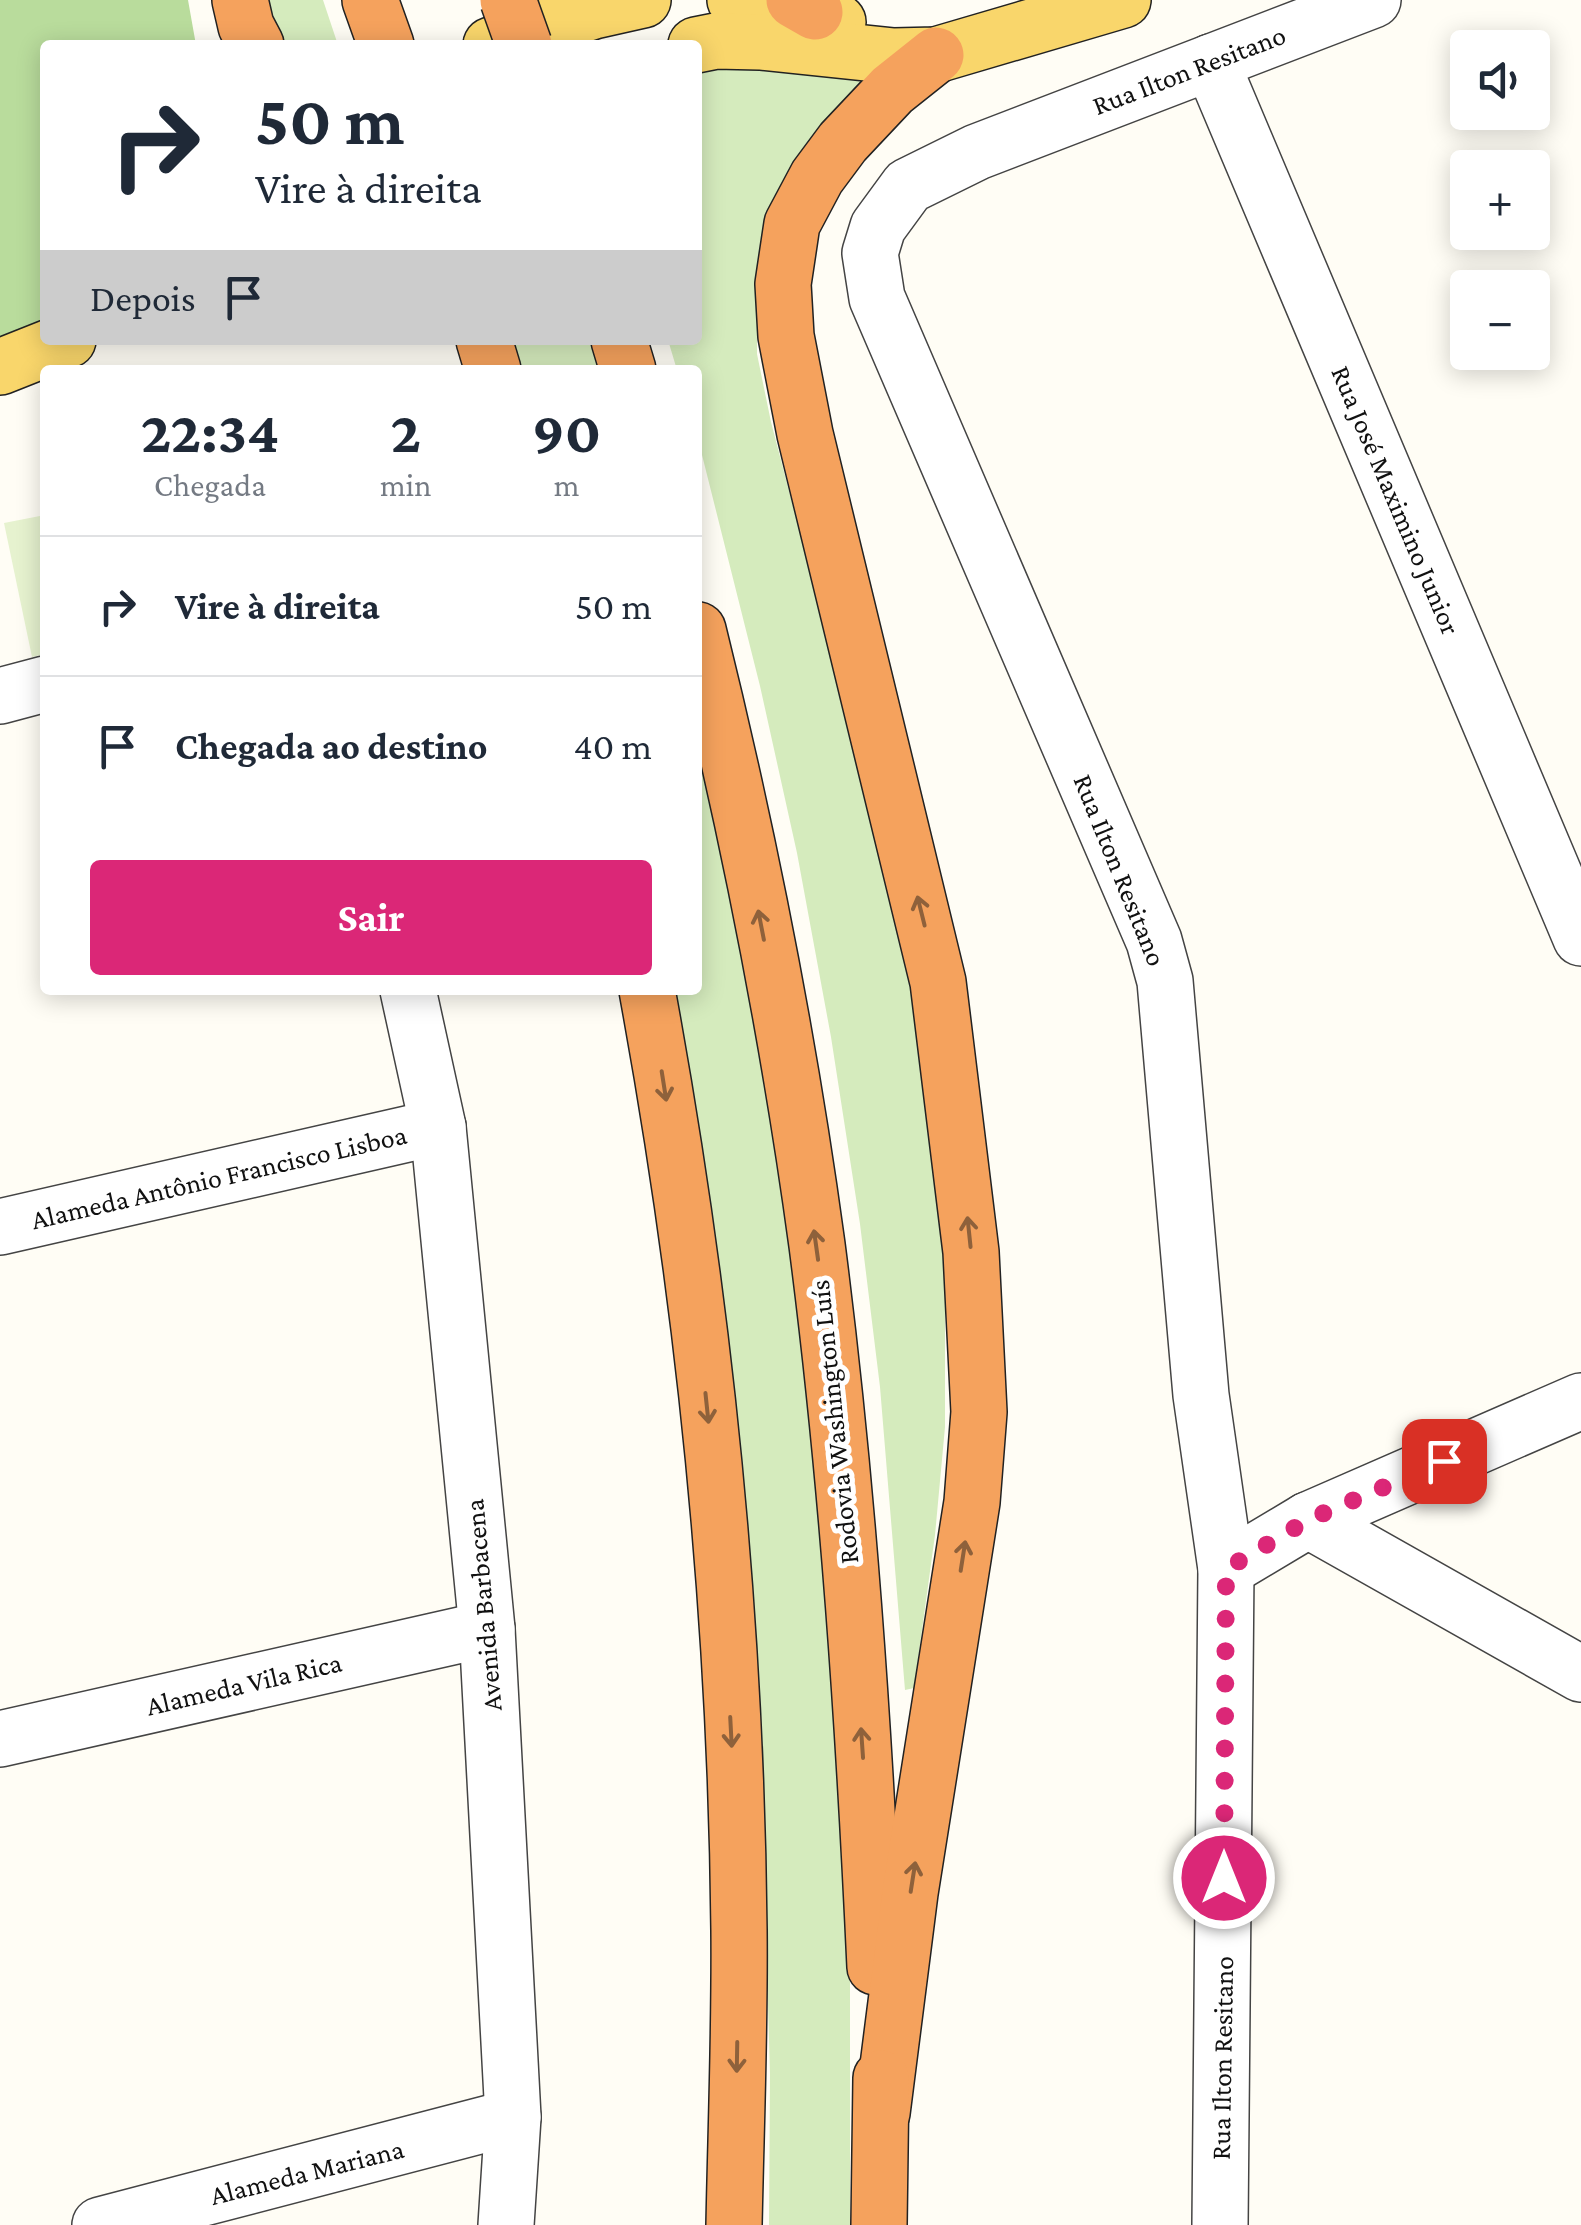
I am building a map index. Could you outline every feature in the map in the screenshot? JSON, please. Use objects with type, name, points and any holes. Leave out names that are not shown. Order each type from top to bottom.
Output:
[{"type":"highway","points":[[210,0],[215,40]]},
{"type":"highway","points":[[240,0],[253,40]]},
{"type":"highway","points":[[370,0],[384,40]]},
{"type":"highway","points":[[508,0],[522,40]]},
{"type":"highway","points":[[882,2113],[910,1893],[972,1502],[979,1412],[972,1252],[938,982],[805,434],[786,336],[783,284],[792,224],[817,177],[843,142],[892,90],[936,55]]},
{"type":"highway","name":"Rodovia Washington Luís","points":[[702,647],[787,1052],[817,1245],[853,1622],[870,1868],[882,2113],[879,2225]]},
{"type":"highway","points":[[648,995],[688,1249],[720,1528],[739,1930],[734,2225]]},
{"type":"main road","points":[[507,40],[642,0]]},
{"type":"main road","points":[[735,0],[805,6],[861,32],[936,55]]},
{"type":"main road","points":[[702,44],[760,42],[894,56],[936,55],[1122,0]]},
{"type":"main road","points":[[0,367],[55,345]]},
{"type":"street","name":"Rua Ilton Resitano","points":[[1220,2225],[1226,1569],[1201,1395],[1165,981],[1154,941],[877,298],[870,253],[878,226],[908,186],[977,152],[1373,0]]},
{"type":"street","name":"Rua José Maximino Junior","points":[[1211,62],[1581,938]]},
{"type":"street","points":[[0,696],[40,685]]},
{"type":"street","name":"Avenida Barbacena","points":[[409,995],[438,1127],[487,1629],[513,2118],[506,2225]]},
{"type":"street","name":"Alameda Antônio Francisco Lisboa","points":[[0,1227],[438,1127]]},
{"type":"street","points":[[1226,1569],[1308,1520],[1581,1402]]},
{"type":"street","points":[[1308,1520],[1581,1674]]},
{"type":"street","name":"Alameda Vila Rica","points":[[0,1739],[487,1629]]},
{"type":"street","name":"Alameda Mariana","points":[[100,2225],[513,2118]]},
{"type":"green space","points":[[0,0],[188,0],[195,40],[40,40],[40,342],[0,359]]},
{"type":"green space","points":[[254,0],[323,0],[336,40],[279,40],[268,29]]},
{"type":"green space","points":[[702,65],[885,75],[757,288],[757,354],[771,422],[906,940],[939,1166],[945,1290],[945,1427],[914,1688],[905,1690],[880,1387],[831,1037],[797,853],[760,686],[702,455],[702,365],[676,365],[670,345],[702,345]]},
{"type":"green space","points":[[514,345],[594,345],[600,365],[520,365]]},
{"type":"green space","points":[[40,516],[40,655],[32,657],[4,523]]},
{"type":"green space","points":[[702,739],[748,955],[813,1396],[850,1876],[850,2225],[769,2225],[770,2074],[764,1866],[670,995],[702,995]]},
{"type":"route","points":[[1224,1878],[1226,1569],[1308,1520],[1444,1461]]}]
